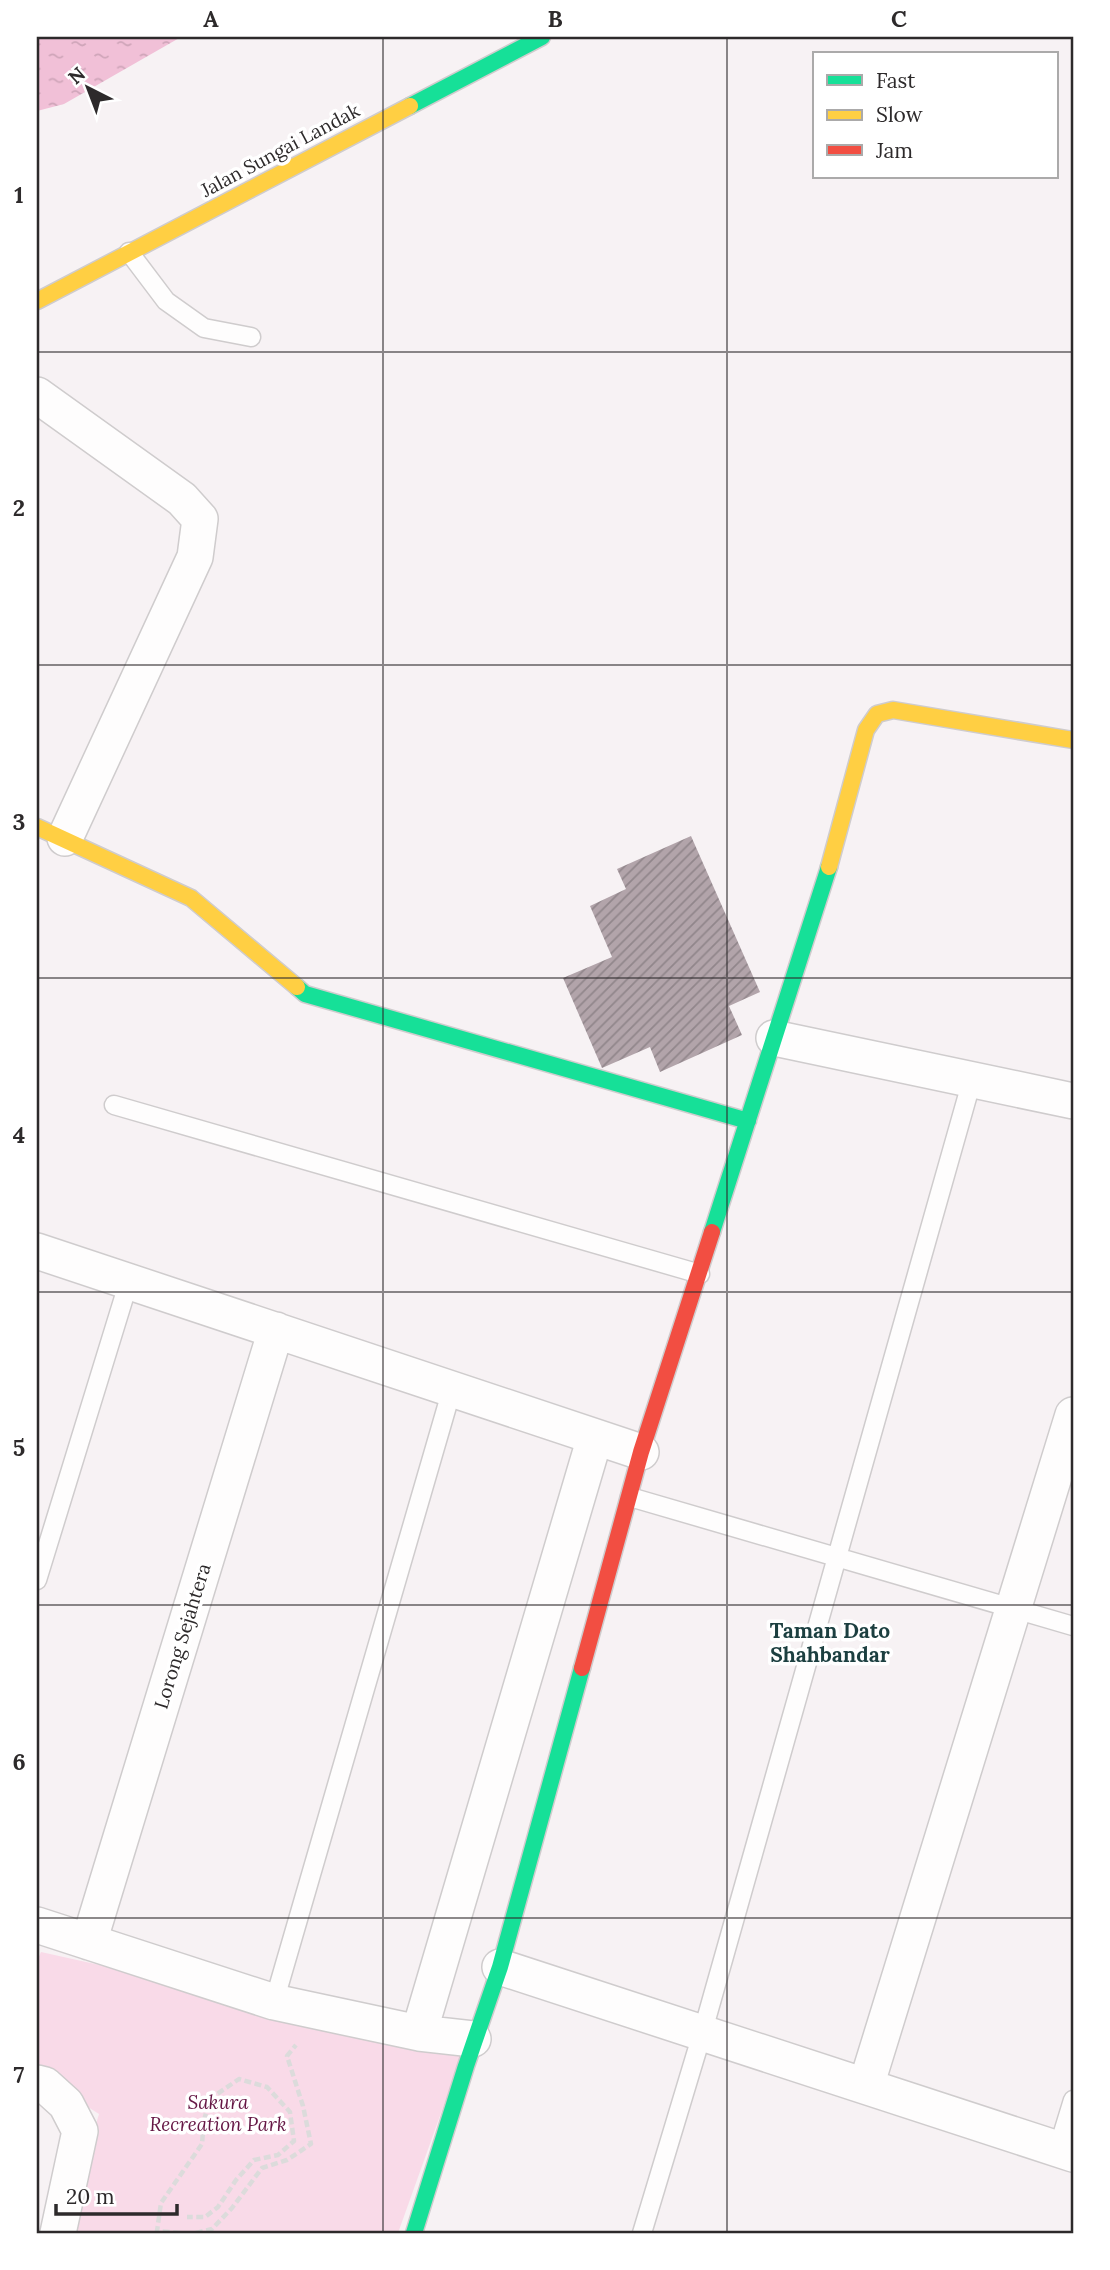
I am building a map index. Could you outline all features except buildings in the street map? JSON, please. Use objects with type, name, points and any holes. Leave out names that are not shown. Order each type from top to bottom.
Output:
[{"type":"street","name":"Jalan Sungai Landak","points":[[37,301],[542,37]]},
{"type":"street","points":[[37,395],[182,499],[200,519],[195,557],[51,832],[191,898],[304,994],[748,1121]]},
{"type":"street","points":[[414,2233],[461,2088],[473,2039],[500,1967],[641,1452],[838,839],[866,730],[877,715],[893,710],[1073,740]]},
{"type":"street","points":[[774,1038],[1073,1101]]},
{"type":"street","points":[[37,1251],[641,1452]]},
{"type":"street","name":"Lorong Sejahtera","points":[[89,1942],[276,1330]]},
{"type":"street","points":[[866,2087],[1073,1415]]},
{"type":"street","points":[[419,2033],[595,1437]]},
{"type":"street","points":[[37,1925],[274,2002],[419,2033],[473,2039]]},
{"type":"street","points":[[500,1967],[1066,2151]]},
{"type":"street","points":[[37,2083],[45,2085],[66,2104],[80,2131],[58,2233]]},
{"type":"lane","points":[[129,252],[166,301],[204,328],[251,337]]},
{"type":"lane","points":[[642,2233],[702,2034],[972,1080]]},
{"type":"lane","points":[[114,1105],[699,1274]]},
{"type":"lane","points":[[37,1580],[129,1281]]},
{"type":"lane","points":[[274,2002],[452,1389]]},
{"type":"lane","points":[[630,1497],[1073,1626]]},
{"type":"lane","points":[[1066,2151],[1073,2100]]},
{"type":"path","points":[[196,2233],[212,2229],[232,2208],[262,2168],[288,2160],[310,2144],[303,2106],[287,2056],[322,2011]]},
{"type":"path","points":[[180,2233],[157,2231],[161,2203],[202,2144],[204,2120],[210,2099],[239,2078],[267,2087],[290,2112],[294,2141],[278,2155],[254,2161],[236,2180],[218,2207],[205,2217],[187,2217]]},
{"type":"green space","name":"Sakura Recreation Park","points":[[41,1952],[465,2046],[398,2233],[63,2233],[99,2114],[50,2083],[37,2079],[37,1961]]},
{"type":"water","points":[[37,37],[181,37],[64,104],[37,111]]},
{"type":"traffic: fast","points":[[410,106],[542,37]]},
{"type":"traffic: fast","points":[[712,1232],[829,867]]},
{"type":"traffic: fast","points":[[297,987],[305,994],[748,1121]]},
{"type":"traffic: fast","points":[[414,2233],[500,1967],[582,1668]]},
{"type":"traffic: slow","points":[[37,301],[410,106]]},
{"type":"traffic: slow","points":[[829,867],[866,730],[877,714],[893,710],[1073,740]]},
{"type":"traffic: slow","points":[[37,827],[191,898],[297,987]]},
{"type":"traffic: jam","points":[[582,1668],[641,1452],[712,1232]]},
{"type":"district","name":"Taman Dato Shahbandar","points":[[830,1642]]}]
